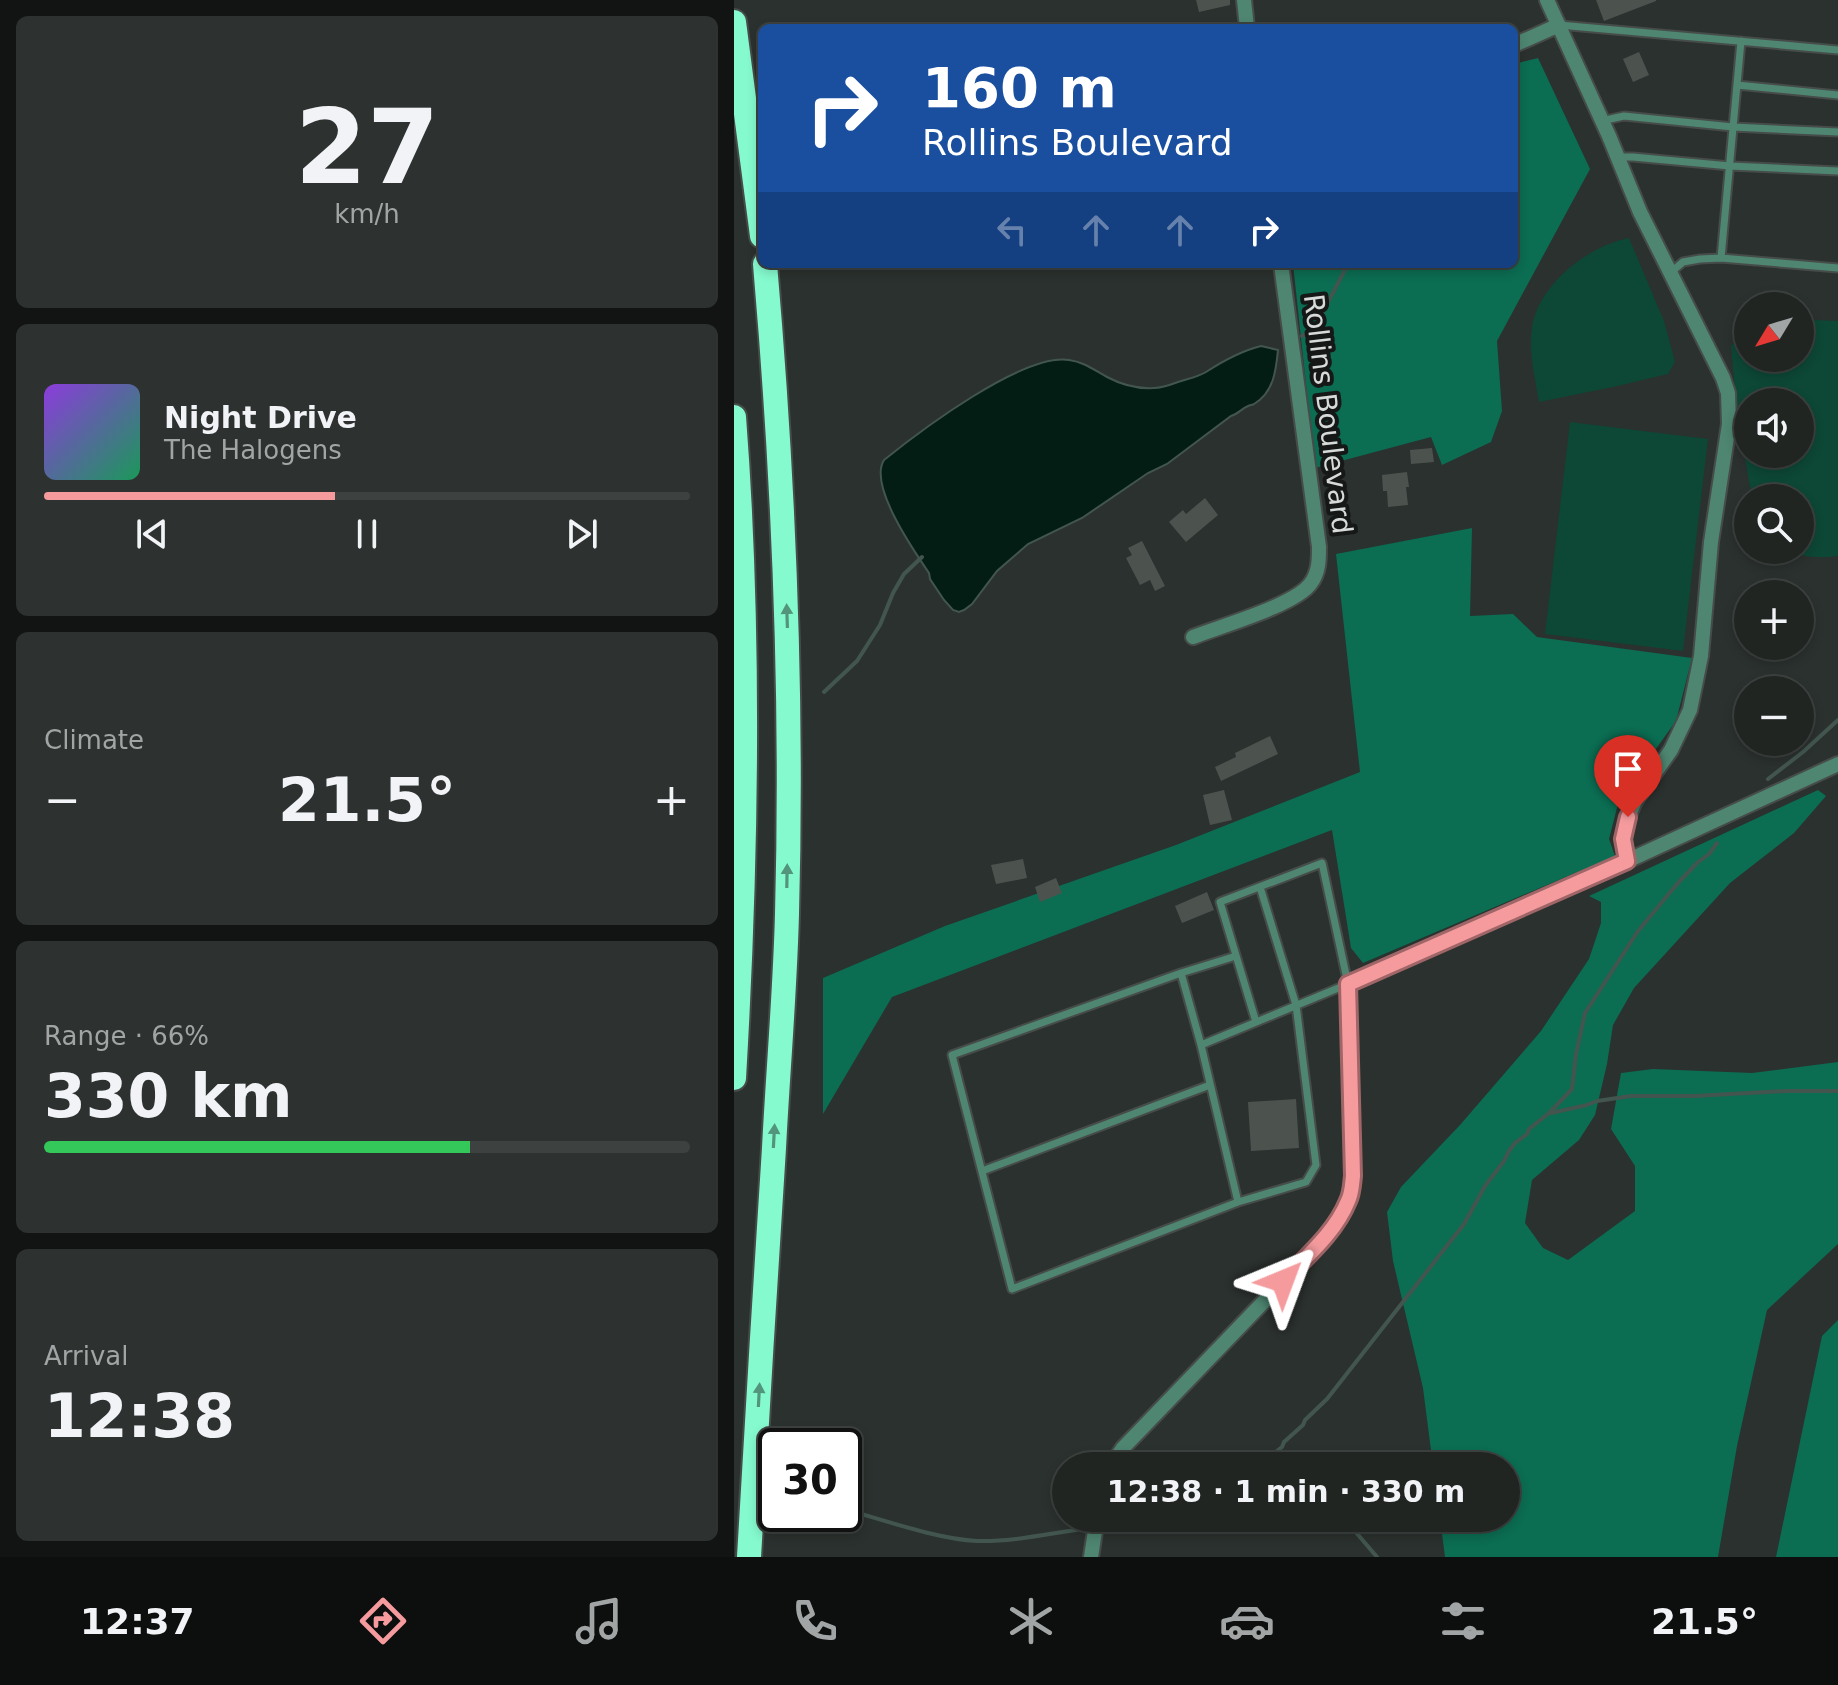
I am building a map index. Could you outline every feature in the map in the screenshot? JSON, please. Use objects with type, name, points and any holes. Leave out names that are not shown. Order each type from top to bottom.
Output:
[{"type":"highway","points":[[734,22],[758,205]]},
{"type":"highway","points":[[749,1557],[787,917],[788,650],[785,541],[765,268]]},
{"type":"highway","points":[[734,417],[741,542],[745,728],[743,915],[734,1078]]},
{"type":"street","points":[[1244,0],[1247,24]]},
{"type":"street","points":[[1547,0],[1640,212],[1728,393],[1729,424],[1711,542],[1701,656],[1690,710],[1671,750],[1645,785],[1628,817],[1623,839],[1627,861]]},
{"type":"street","points":[[1518,43],[1559,25]]},
{"type":"street","name":"Rollins Boulevard","points":[[1193,637],[1292,600],[1310,584],[1320,561],[1282,268]]},
{"type":"street","points":[[1120,1452],[1323,1240],[1350,1198],[1353,1176],[1348,984],[1838,764]]},
{"type":"street","points":[[1091,1557],[1095,1532]]},
{"type":"lane","points":[[1559,25],[1838,50]]},
{"type":"lane","points":[[1721,258],[1741,41]]},
{"type":"lane","points":[[1737,85],[1838,95]]},
{"type":"lane","points":[[1601,121],[1624,116],[1733,127],[1838,132]]},
{"type":"lane","points":[[1617,157],[1838,171]]},
{"type":"lane","points":[[1670,273],[1683,262],[1721,258],[1838,268]]},
{"type":"lane","points":[[1201,1045],[1348,984],[1322,863],[1220,902],[1256,1022]]},
{"type":"lane","points":[[1236,956],[952,1055],[1012,1289],[1238,1202],[1306,1182],[1316,1165],[1296,1005],[1260,887]]},
{"type":"lane","points":[[1181,973],[1238,1202]]},
{"type":"lane","points":[[982,1171],[1210,1085]]},
{"type":"green space","points":[[1538,58],[1590,169],[1497,341],[1502,411],[1491,442],[1442,465],[1431,437],[1315,468],[1293,268],[1518,268],[1518,63]]},
{"type":"green space","points":[[1629,238],[1664,321],[1675,362],[1668,374],[1539,402],[1531,336],[1536,311],[1544,296],[1582,258],[1613,242]]},
{"type":"green space","points":[[1814,320],[1838,321],[1838,556],[1814,556],[1814,484],[1750,484],[1747,468],[1814,468],[1814,388],[1735,388],[1731,346],[1734,343],[1734,372],[1814,372]]},
{"type":"green space","points":[[1570,422],[1708,439],[1683,651],[1545,634]]},
{"type":"green space","points":[[1472,528],[1470,616],[1513,614],[1537,637],[1692,658],[1676,721],[1619,800],[1609,839],[1615,856],[1363,963],[1351,948],[1332,830],[892,997],[823,1114],[823,978],[945,926],[1176,845],[1360,772],[1336,554]]},
{"type":"green space","points":[[1818,790],[1826,796],[1794,833],[1730,883],[1634,988],[1613,1025],[1595,1115],[1579,1140],[1532,1180],[1525,1223],[1543,1248],[1568,1260],[1635,1211],[1635,1166],[1611,1129],[1621,1073],[1653,1069],[1752,1073],[1838,1062],[1838,1244],[1767,1310],[1737,1446],[1718,1557],[1445,1557],[1442,1532],[1520,1532],[1520,1452],[1431,1452],[1423,1388],[1393,1261],[1387,1212],[1401,1187],[1460,1125],[1541,1031],[1589,959],[1601,923],[1601,902],[1589,896]]},
{"type":"green space","points":[[1838,1320],[1838,1557],[1776,1557],[1822,1336]]},
{"type":"shaded area","points":[[1261,346],[1278,350],[1273,380],[1261,399],[1231,416],[1167,464],[1148,473],[1082,518],[1028,544],[997,571],[964,610],[953,610],[944,600],[887,501],[882,485],[884,460],[973,396],[1049,361],[1074,361],[1124,384],[1157,388],[1200,375],[1232,357]]},
{"type":"building","points":[[1196,0],[1230,0],[1230,5],[1199,12]]},
{"type":"building","points":[[1596,0],[1656,0],[1656,1],[1604,21]]},
{"type":"building","points":[[1639,52],[1649,75],[1633,82],[1623,59]]},
{"type":"building","points":[[1432,448],[1434,462],[1411,464],[1410,450]]},
{"type":"building","points":[[1407,472],[1408,505],[1388,507],[1382,475]]},
{"type":"building","points":[[1205,498],[1218,515],[1186,542],[1169,522],[1183,510],[1186,514]]},
{"type":"building","points":[[1142,541],[1165,586],[1155,591],[1150,580],[1140,585],[1126,558],[1132,555],[1128,548]]},
{"type":"building","points":[[1270,736],[1278,754],[1221,781],[1215,767]]},
{"type":"building","points":[[1224,790],[1232,820],[1210,825],[1203,795]]},
{"type":"building","points":[[1023,859],[1027,878],[996,884],[991,865]]},
{"type":"building","points":[[1056,878],[1062,893],[1040,902],[1035,887]]},
{"type":"building","points":[[1207,892],[1214,910],[1182,923],[1175,906]]},
{"type":"building","points":[[1296,1099],[1299,1148],[1251,1151],[1248,1102]]},
{"type":"waterway","points":[[1302,336],[1314,329],[1346,268]]},
{"type":"waterway","points":[[824,692],[857,661],[880,625],[904,574],[922,557]]},
{"type":"waterway","points":[[1768,779],[1838,720]]},
{"type":"waterway","points":[[1276,1452],[1327,1399],[1464,1224],[1485,1186],[1515,1143],[1572,1089],[1585,1013],[1638,931],[1717,843]]},
{"type":"waterway","points":[[1551,1113],[1631,1096],[1838,1091]]},
{"type":"waterway","points":[[862,1514],[961,1540],[1016,1539],[1062,1532]]},
{"type":"waterway","points":[[1356,1532],[1377,1557]]},
{"type":"route","points":[[1283,1281],[1323,1240],[1350,1198],[1353,1176],[1348,984],[1627,861],[1623,839],[1628,817]]}]
